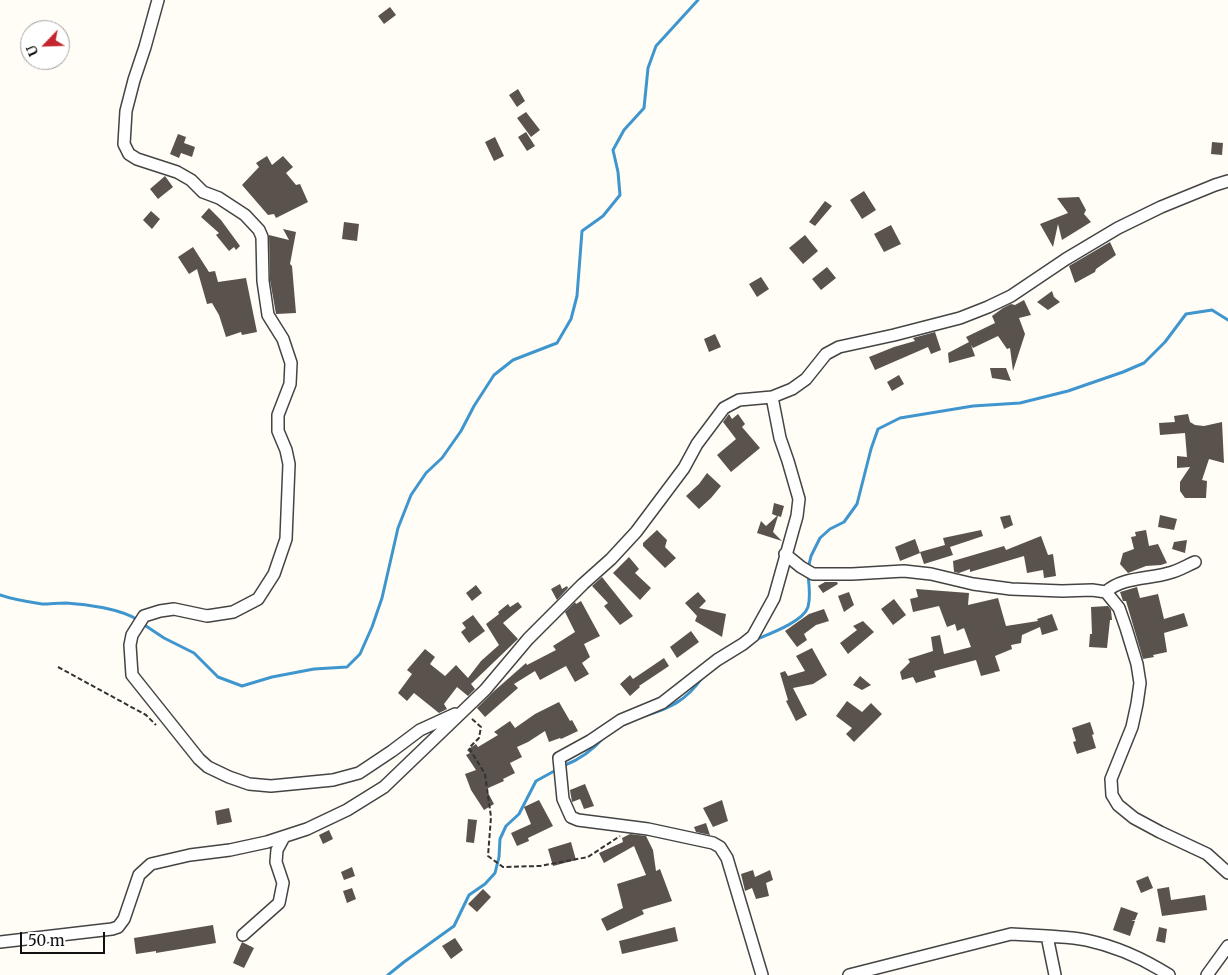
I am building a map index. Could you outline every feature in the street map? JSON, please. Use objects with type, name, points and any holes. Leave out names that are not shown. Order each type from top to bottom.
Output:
[{"type":"street","points":[[158,0],[126,111],[124,144],[129,154],[137,159],[177,172],[190,180],[203,192],[219,198],[245,215],[259,230],[262,238],[263,281],[268,315],[283,339],[291,362],[290,384],[278,415],[278,430],[289,464],[286,539],[274,574],[258,599],[233,612],[207,616],[174,609],[144,616],[132,635],[130,659],[132,675],[208,767],[249,784],[271,786],[333,780],[359,773],[420,730],[463,710]]},
{"type":"street","points":[[0,942],[112,930],[118,927],[124,919],[139,875],[150,864],[190,855],[230,850],[284,837],[307,829],[347,810],[384,787],[484,690],[528,639],[583,584],[611,560],[636,532],[684,468],[697,444],[724,408],[739,400],[772,397],[792,389],[806,379],[826,354],[839,347],[960,318],[988,307],[1011,296],[1066,259],[1118,228],[1170,204],[1228,181]]},
{"type":"street","points":[[762,975],[727,858],[720,847],[713,843],[634,827],[578,820],[571,817],[563,799],[559,758],[621,720],[662,703],[717,660],[753,636],[774,598],[797,516],[799,499],[780,438],[772,397]]},
{"type":"street","points":[[785,554],[813,574],[904,571],[931,574],[974,584],[1011,589],[1092,590],[1106,592],[1119,608],[1140,683],[1132,727],[1111,779],[1112,795],[1118,804],[1134,818],[1207,854],[1228,872]]},
{"type":"street","points":[[1106,592],[1110,588],[1122,583],[1171,573],[1195,562]]},
{"type":"street","points":[[243,935],[278,903],[283,883],[276,862],[277,850],[284,837]]},
{"type":"street","points":[[849,975],[1011,934],[1084,939],[1102,944],[1152,964],[1169,975]]},
{"type":"street","points":[[1046,936],[1056,975]]},
{"type":"street","points":[[1208,975],[1228,946]]},
{"type":"path","points":[[58,667],[146,714],[159,728]]},
{"type":"path","points":[[463,710],[481,727],[479,738],[469,748],[485,774],[491,817],[488,856],[491,859],[503,867],[540,866],[588,857],[634,827]]},
{"type":"building","points":[[390,7],[396,15],[384,24],[378,16]]},
{"type":"building","points":[[518,89],[525,101],[517,107],[509,95]]},
{"type":"building","points":[[526,112],[540,130],[531,137],[517,118]]},
{"type":"building","points":[[526,132],[535,146],[527,151],[518,137]]},
{"type":"building","points":[[178,134],[186,137],[184,143],[195,147],[192,157],[181,153],[179,158],[170,154]]},
{"type":"building","points":[[495,137],[504,156],[494,161],[485,142]]},
{"type":"building","points":[[1212,142],[1223,143],[1222,155],[1211,154]]},
{"type":"building","points":[[267,156],[272,165],[283,156],[293,167],[286,173],[296,185],[300,184],[308,202],[276,218],[274,214],[268,215],[242,185],[259,167],[256,163]]},
{"type":"building","points":[[165,176],[173,187],[158,199],[150,189]]},
{"type":"building","points":[[864,191],[876,210],[862,219],[850,200]]},
{"type":"building","points":[[1079,197],[1086,210],[1084,214],[1091,222],[1062,240],[1058,224],[1053,247],[1040,224],[1068,213],[1057,198]]},
{"type":"building","points":[[825,201],[832,206],[815,226],[809,222]]},
{"type":"building","points":[[209,208],[221,220],[240,246],[236,250],[234,247],[229,251],[216,235],[219,233],[201,217]]},
{"type":"building","points":[[151,211],[160,219],[152,229],[143,220]]},
{"type":"building","points":[[344,222],[359,224],[357,241],[342,239]]},
{"type":"building","points":[[891,225],[901,244],[884,252],[874,234]]},
{"type":"building","points":[[283,229],[296,232],[290,264],[292,266],[296,313],[276,314],[270,280],[269,235],[289,240]]},
{"type":"building","points":[[805,235],[818,251],[803,264],[789,248]]},
{"type":"building","points":[[1110,242],[1116,255],[1096,269],[1095,272],[1075,283],[1069,266]]},
{"type":"building","points":[[193,247],[209,272],[215,271],[218,282],[246,278],[257,332],[242,335],[241,332],[226,337],[219,315],[212,303],[207,304],[197,269],[189,274],[178,257]]},
{"type":"building","points":[[827,267],[836,278],[821,290],[812,279]]},
{"type":"building","points":[[761,277],[769,289],[757,297],[749,284]]},
{"type":"building","points":[[1052,291],[1054,297],[1060,302],[1048,310],[1037,302]]},
{"type":"building","points":[[1024,300],[1031,315],[1019,318],[1025,334],[1013,371],[1010,348],[1007,349],[998,336],[973,348],[971,345],[975,356],[949,363],[948,353],[969,342],[966,337],[995,323],[992,316],[1003,308]]},
{"type":"building","points":[[935,332],[941,350],[931,354],[928,347],[875,370],[869,357],[915,341],[913,338]]},
{"type":"building","points":[[715,334],[721,347],[709,352],[704,339]]},
{"type":"building","points":[[990,368],[1006,368],[1011,381],[992,378]]},
{"type":"building","points":[[899,375],[904,384],[892,391],[887,382]]},
{"type":"building","points":[[729,414],[732,419],[738,414],[745,424],[742,427],[760,448],[731,472],[717,455],[736,439],[723,422]]},
{"type":"building","points":[[1188,414],[1190,422],[1195,425],[1204,426],[1222,422],[1224,463],[1209,459],[1202,480],[1207,481],[1206,498],[1185,498],[1180,491],[1180,482],[1190,467],[1177,468],[1177,456],[1187,457],[1185,433],[1160,435],[1159,423],[1175,422],[1174,416]]},
{"type":"building","points":[[707,473],[721,486],[699,509],[686,496],[699,484]]},
{"type":"building","points":[[774,503],[784,506],[781,517],[778,516],[773,532],[782,541],[757,533],[761,521],[766,526],[777,516],[772,514]]},
{"type":"building","points":[[1010,515],[1013,525],[1004,529],[1000,517]]},
{"type":"building","points":[[1160,515],[1177,519],[1174,530],[1158,527]]},
{"type":"building","points":[[657,530],[667,540],[665,547],[676,558],[665,568],[643,546],[643,543]]},
{"type":"building","points":[[981,530],[983,536],[950,547],[953,555],[924,564],[920,552],[945,545],[943,538]]},
{"type":"building","points":[[1146,530],[1149,546],[1158,544],[1167,563],[1146,566],[1128,573],[1120,564],[1123,553],[1134,549],[1131,537],[1136,536],[1135,532]]},
{"type":"building","points":[[1041,536],[1048,555],[1053,554],[1056,576],[1044,578],[1043,570],[1027,573],[1024,556],[970,572],[970,569],[959,573],[954,572],[953,561],[1004,546],[1006,550]]},
{"type":"building","points":[[915,539],[920,553],[900,561],[895,547]]},
{"type":"building","points":[[1187,540],[1185,553],[1172,549],[1174,542]]},
{"type":"building","points":[[629,557],[639,569],[635,573],[651,588],[640,600],[613,573]]},
{"type":"building","points":[[602,577],[633,616],[620,625],[604,606],[608,603],[592,586]]},
{"type":"building","points":[[825,582],[837,582],[838,584],[823,593],[818,586]]},
{"type":"building","points":[[560,584],[562,589],[567,586],[568,588],[557,600],[551,589]]},
{"type":"building","points":[[476,585],[482,593],[472,601],[466,593]]},
{"type":"building","points":[[1137,587],[1140,598],[1158,594],[1164,619],[1184,613],[1188,626],[1164,633],[1167,652],[1143,659],[1126,601],[1123,601],[1120,592]]},
{"type":"building","points":[[916,589],[969,593],[968,605],[998,598],[1006,626],[1038,621],[1037,619],[1052,614],[1058,630],[1042,635],[1040,627],[1022,635],[1021,643],[1011,645],[1012,649],[995,656],[1000,671],[981,676],[976,660],[934,671],[936,677],[916,683],[913,677],[902,680],[900,672],[910,662],[908,659],[933,651],[931,637],[940,635],[944,654],[971,647],[964,628],[957,631],[955,624],[947,627],[939,606],[913,612],[910,599],[918,597]]},
{"type":"building","points":[[698,592],[706,601],[699,608],[726,614],[722,637],[695,621],[697,616],[685,603]]},
{"type":"building","points":[[849,592],[854,605],[844,612],[838,596]]},
{"type":"building","points":[[894,599],[906,615],[893,625],[881,609]]},
{"type":"building","points":[[581,601],[600,636],[584,644],[590,657],[582,663],[589,674],[575,682],[566,666],[540,680],[535,671],[514,684],[518,688],[485,717],[477,708],[493,692],[526,663],[527,665],[556,650],[553,646],[575,632],[565,612],[575,602],[576,604]]},
{"type":"building","points":[[518,602],[522,607],[503,623],[518,639],[471,684],[475,689],[468,696],[457,687],[444,704],[447,709],[439,713],[414,693],[407,701],[398,693],[412,674],[407,670],[425,649],[435,657],[430,664],[445,676],[456,665],[468,678],[481,661],[499,645],[486,624],[508,604],[510,607]]},
{"type":"building","points":[[1108,606],[1111,610],[1112,620],[1110,620],[1107,648],[1089,647],[1090,634],[1092,634],[1091,607]]},
{"type":"building","points":[[824,609],[829,621],[816,625],[804,634],[807,640],[797,647],[785,631],[809,614]]},
{"type":"building","points":[[473,615],[485,631],[469,643],[461,632],[466,628],[462,623]]},
{"type":"building","points":[[863,621],[874,632],[848,654],[840,643],[857,630],[853,626]]},
{"type":"building","points":[[691,631],[699,642],[677,658],[670,647]]},
{"type":"building","points":[[812,648],[827,675],[813,684],[793,688],[807,715],[796,721],[786,701],[788,700],[780,673],[785,671],[788,676],[805,671],[796,656]]},
{"type":"building","points":[[664,658],[669,666],[639,686],[630,696],[620,684],[630,675],[633,679]]},
{"type":"building","points":[[860,676],[871,685],[862,690],[853,685]]},
{"type":"building","points":[[847,701],[862,712],[871,703],[882,714],[854,742],[846,734],[852,728],[836,716]]},
{"type":"building","points":[[559,702],[578,731],[549,742],[545,731],[517,747],[522,757],[510,763],[515,773],[503,779],[504,781],[486,789],[494,804],[484,810],[471,790],[465,774],[476,770],[466,755],[470,753],[467,750],[476,744],[478,747],[498,735],[494,732],[510,721],[515,728],[535,714]]},
{"type":"building","points":[[1090,722],[1096,748],[1077,754],[1073,742],[1076,741],[1072,728]]},
{"type":"building","points":[[585,784],[594,806],[584,809],[580,799],[572,802],[570,790]]},
{"type":"building","points":[[539,800],[553,826],[528,838],[529,841],[517,846],[511,833],[531,824],[524,807]]},
{"type":"building","points":[[722,800],[728,821],[713,827],[703,808]]},
{"type":"building","points":[[229,808],[232,822],[217,825],[215,811]]},
{"type":"building","points":[[468,819],[477,820],[474,843],[466,842]]},
{"type":"building","points":[[706,823],[710,835],[696,832],[694,827]]},
{"type":"building","points":[[329,830],[333,839],[323,844],[319,835]]},
{"type":"building","points":[[630,834],[646,836],[653,850],[656,871],[660,869],[672,901],[642,910],[644,914],[607,931],[601,919],[623,908],[617,884],[646,875],[634,846],[604,863],[599,853],[623,842],[622,838]]},
{"type":"building","points":[[571,842],[576,860],[553,866],[548,849]]},
{"type":"building","points":[[352,867],[355,876],[344,880],[341,872]]},
{"type":"building","points":[[753,870],[755,877],[770,870],[773,880],[766,883],[769,896],[756,899],[752,888],[745,891],[741,874]]},
{"type":"building","points":[[1148,876],[1153,888],[1141,893],[1136,881]]},
{"type":"building","points":[[1169,887],[1171,900],[1205,895],[1207,910],[1162,916],[1157,889]]},
{"type":"building","points":[[352,888],[356,899],[347,903],[343,891]]},
{"type":"building","points":[[483,889],[491,897],[477,912],[468,904]]},
{"type":"building","points":[[1121,907],[1138,913],[1135,920],[1131,920],[1135,921],[1130,936],[1113,930]]},
{"type":"building","points":[[213,925],[216,943],[156,953],[156,951],[136,954],[134,938]]},
{"type":"building","points":[[675,927],[678,941],[622,954],[619,941]]},
{"type":"building","points":[[1159,927],[1167,929],[1165,943],[1156,941]]},
{"type":"building","points":[[455,938],[463,950],[451,959],[442,946]]},
{"type":"building","points":[[242,942],[254,948],[244,968],[233,963]]},
{"type":"waterway","points":[[143,624],[164,638],[194,653],[218,677],[242,686],[272,677],[314,669],[347,667],[360,654],[382,598],[398,528],[411,495],[426,473],[442,458],[461,431],[494,375],[513,360],[557,343],[571,319],[577,296],[582,231],[603,216],[620,195],[618,172],[613,150],[624,130],[644,108],[648,68],[656,46],[698,0]]},
{"type":"waterway","points":[[808,569],[811,556],[820,538],[830,529],[844,522],[857,504],[878,429],[900,418],[973,406],[1020,403],[1068,391],[1144,363],[1165,342],[1186,314],[1212,310],[1228,320]]},
{"type":"waterway","points":[[755,640],[785,627],[800,618],[805,612],[809,599],[808,575]]},
{"type":"waterway","points":[[0,595],[16,600],[42,604],[66,603],[94,606],[123,613],[138,620]]},
{"type":"waterway","points":[[644,716],[677,703],[690,693],[702,678]]},
{"type":"waterway","points":[[563,766],[585,754],[604,737]]},
{"type":"waterway","points":[[388,975],[454,926],[469,895],[485,884],[495,873],[499,857],[500,839],[506,826],[519,814],[536,781],[558,769]]}]
